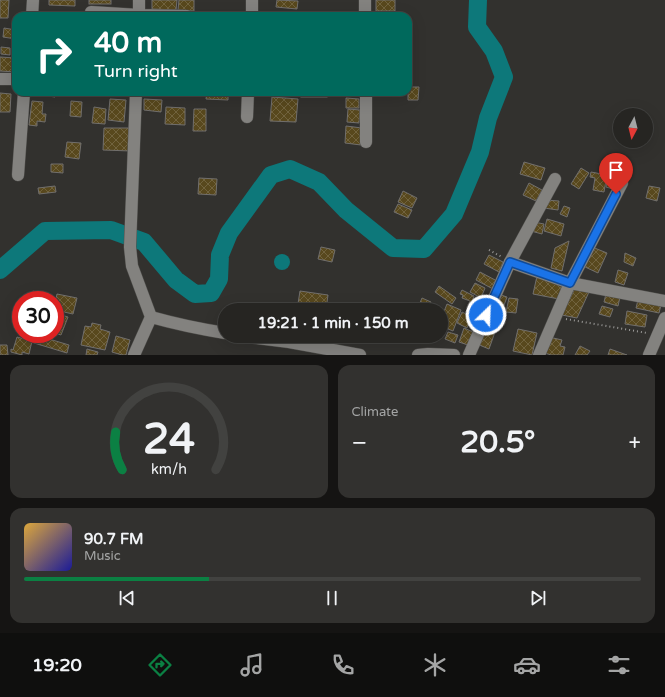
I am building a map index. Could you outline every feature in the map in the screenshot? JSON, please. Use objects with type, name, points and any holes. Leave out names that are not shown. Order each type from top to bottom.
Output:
[{"type":"street","points":[[32,12],[33,0]]},
{"type":"street","points":[[139,0],[139,12]]},
{"type":"street","points":[[252,0],[252,12]]},
{"type":"street","points":[[365,0],[365,12]]},
{"type":"street","points":[[0,79],[12,79]]},
{"type":"street","points":[[18,175],[24,96]]},
{"type":"street","points":[[134,355],[151,317],[132,266],[130,247],[136,96]]},
{"type":"street","points":[[247,116],[248,96]]},
{"type":"street","points":[[366,96],[366,142]]},
{"type":"street","points":[[469,355],[510,262],[555,178]]},
{"type":"street","points":[[539,355],[570,283],[622,183]]},
{"type":"street","points":[[510,262],[570,283],[665,301]]},
{"type":"street","points":[[151,317],[189,328],[218,333]]},
{"type":"street","points":[[649,355],[665,318]]},
{"type":"street","points":[[294,343],[360,355]]},
{"type":"street","points":[[418,355],[454,355]]},
{"type":"path","points":[[489,250],[510,262]]},
{"type":"path","points":[[555,317],[658,335]]},
{"type":"water","points":[[282,254],[288,256],[290,262],[288,268],[282,270],[276,268],[274,262],[276,256]]},
{"type":"building","points":[[0,0],[9,0],[8,18],[0,18]]},
{"type":"building","points":[[49,0],[75,0],[75,6],[49,5]]},
{"type":"building","points":[[89,0],[111,0],[111,4],[89,4]]},
{"type":"building","points":[[152,0],[177,0],[176,10],[152,9]]},
{"type":"building","points":[[179,0],[194,0],[194,11],[178,10]]},
{"type":"building","points":[[277,0],[298,1],[297,9],[276,7]]},
{"type":"building","points":[[376,0],[395,0],[395,11],[376,11]]},
{"type":"building","points":[[4,28],[12,29],[12,38],[3,37]]},
{"type":"building","points":[[1,47],[10,48],[10,55],[1,54]]},
{"type":"building","points":[[0,57],[12,58],[12,72],[0,71]]},
{"type":"building","points":[[412,87],[419,87],[418,100],[408,100],[408,96],[412,96]]},
{"type":"building","points":[[0,93],[11,94],[10,112],[0,112]]},
{"type":"building","points":[[206,96],[228,96],[228,100],[206,99]]},
{"type":"building","points":[[301,96],[327,96],[327,97]]},
{"type":"building","points":[[272,97],[298,99],[296,122],[270,121]]},
{"type":"building","points":[[346,98],[359,99],[359,108],[346,108]]},
{"type":"building","points":[[110,99],[126,100],[124,122],[108,120]]},
{"type":"building","points":[[144,99],[162,100],[161,112],[144,110]]},
{"type":"building","points":[[32,101],[43,102],[42,114],[46,114],[45,122],[37,121],[37,126],[29,125]]},
{"type":"building","points":[[71,101],[82,102],[81,117],[70,116]]},
{"type":"building","points":[[94,107],[106,109],[105,124],[92,123]]},
{"type":"building","points":[[166,107],[185,108],[185,125],[165,124]]},
{"type":"building","points":[[194,109],[206,109],[206,131],[193,131]]},
{"type":"building","points":[[348,109],[360,110],[359,123],[347,122]]},
{"type":"building","points":[[346,126],[362,128],[361,145],[345,143]]},
{"type":"building","points":[[104,128],[132,128],[131,151],[103,150]]},
{"type":"building","points":[[67,142],[81,143],[79,159],[65,157]]},
{"type":"building","points":[[524,162],[545,168],[541,180],[520,174]]},
{"type":"building","points":[[51,164],[63,164],[63,173],[51,172]]},
{"type":"building","points":[[581,168],[589,173],[579,189],[571,184]]},
{"type":"building","points":[[591,172],[607,175],[604,192],[593,190],[595,178],[590,177]]},
{"type":"building","points":[[608,176],[615,177],[613,189],[606,187]]},
{"type":"building","points":[[199,178],[217,179],[216,195],[198,194]]},
{"type":"building","points":[[529,183],[542,190],[536,201],[523,195]]},
{"type":"building","points":[[55,186],[56,192],[39,194],[38,188]]},
{"type":"building","points":[[649,186],[660,188],[657,201],[646,198]]},
{"type":"building","points":[[403,191],[417,198],[412,208],[398,202]]},
{"type":"building","points":[[545,200],[559,201],[558,210],[544,208]]},
{"type":"building","points":[[398,204],[412,210],[408,218],[394,212]]},
{"type":"building","points":[[564,206],[570,208],[567,217],[560,214]]},
{"type":"building","points":[[547,219],[564,224],[561,236],[544,231]]},
{"type":"building","points":[[534,222],[544,224],[542,234],[531,231]]},
{"type":"building","points":[[569,241],[562,271],[551,268],[555,248]]},
{"type":"building","points":[[321,247],[335,250],[332,262],[318,259]]},
{"type":"building","points":[[592,247],[607,253],[598,273],[583,266]]},
{"type":"building","points":[[625,253],[636,258],[633,266],[624,262]]},
{"type":"building","points":[[489,255],[503,262],[499,272],[484,264]]},
{"type":"building","points":[[618,270],[628,273],[624,285],[615,282]]},
{"type":"building","points":[[480,272],[497,281],[493,289],[476,280]]},
{"type":"building","points":[[537,276],[562,285],[559,299],[533,294]]},
{"type":"building","points":[[475,283],[485,288],[481,298],[470,292]]},
{"type":"building","points":[[439,286],[456,298],[452,304],[435,292]]},
{"type":"building","points":[[576,286],[589,292],[577,318],[562,315]]},
{"type":"building","points":[[462,290],[474,296],[473,299],[477,300],[475,305],[484,309],[478,321],[471,319],[467,328],[457,323],[462,312],[468,315],[472,307],[468,305],[470,301],[462,298],[463,295],[460,294]]},
{"type":"building","points":[[300,291],[328,295],[327,303],[298,303]]},
{"type":"building","points":[[498,294],[507,297],[503,308],[494,306]]},
{"type":"building","points":[[606,294],[620,297],[618,306],[604,302]]},
{"type":"building","points":[[64,295],[77,298],[73,314],[64,312]]},
{"type":"building","points":[[422,298],[431,302],[431,303],[420,303]]},
{"type":"building","points":[[509,298],[518,299],[516,313],[506,312]]},
{"type":"building","points":[[638,300],[661,305],[659,313],[636,308]]},
{"type":"building","points":[[448,304],[461,310],[453,331],[448,329]]},
{"type":"building","points":[[602,306],[613,309],[610,317],[599,314]]},
{"type":"building","points":[[627,311],[647,315],[645,327],[625,324]]},
{"type":"building","points":[[64,316],[68,317],[64,327]]},
{"type":"building","points":[[92,323],[101,325],[100,329],[110,332],[105,350],[81,345],[85,326],[91,327]]},
{"type":"building","points":[[483,327],[495,332],[489,349],[477,344]]},
{"type":"building","points":[[464,328],[473,332],[468,345],[459,342]]},
{"type":"building","points":[[518,329],[537,333],[532,355],[513,351]]},
{"type":"building","points":[[448,332],[458,335],[455,343],[448,340]]},
{"type":"building","points":[[116,336],[130,340],[126,355],[112,352]]},
{"type":"building","points":[[549,337],[562,340],[560,346],[565,347],[563,355],[551,355],[545,353]]},
{"type":"building","points":[[15,343],[32,343],[29,354],[22,352],[22,355],[11,352],[11,349],[13,350]]},
{"type":"building","points":[[34,343],[62,343],[69,345],[67,353]]},
{"type":"building","points":[[0,345],[7,345],[8,355],[0,355]]},
{"type":"building","points":[[580,346],[590,351],[587,355],[575,355]]},
{"type":"building","points":[[87,349],[98,352],[97,355],[86,355]]},
{"type":"building","points":[[610,349],[627,355],[608,355]]},
{"type":"waterway","points":[[0,270],[45,231],[111,230],[144,242],[176,280],[195,294],[211,293],[219,279],[220,255],[229,233],[271,175],[290,169],[319,182],[346,210],[393,248],[424,249],[454,214],[480,152],[488,118],[504,77],[494,51],[477,27],[478,0]]},
{"type":"route","points":[[486,315],[510,262],[570,283],[616,194]]}]
